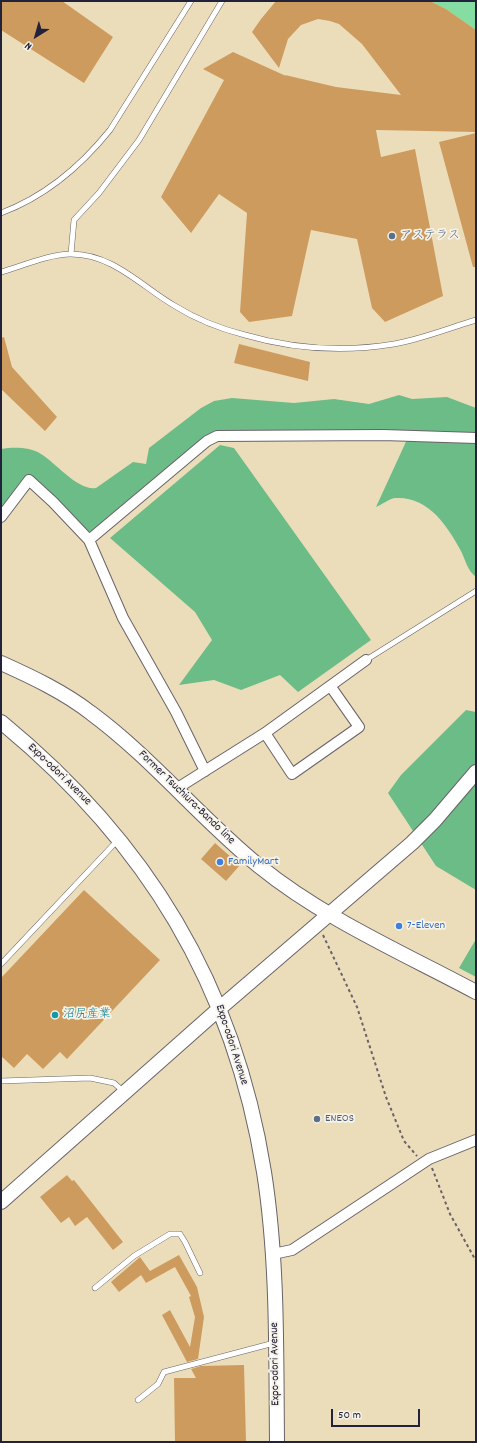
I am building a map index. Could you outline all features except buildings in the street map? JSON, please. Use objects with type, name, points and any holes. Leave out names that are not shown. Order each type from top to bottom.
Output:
[{"type":"street","points":[[89,540],[207,441],[217,436],[383,435],[476,438]]},
{"type":"street","points":[[1,517],[29,480],[53,502],[89,540],[123,618],[176,712],[205,771]]},
{"type":"street","points":[[176,789],[265,733],[331,687],[366,660]]},
{"type":"street","name":"Former Tsuchiura-Bando line","points":[[1,663],[59,692],[90,712],[134,748],[226,838],[260,867],[331,914],[476,992]]},
{"type":"street","points":[[265,733],[292,774],[359,727],[331,687]]},
{"type":"street","name":"Expo-odori Avenue","points":[[1,722],[31,747],[71,785],[119,839],[173,916],[204,972],[220,1008],[237,1058],[256,1130],[264,1173],[272,1254],[277,1442]]},
{"type":"street","points":[[1,1202],[220,1008],[412,843],[435,820],[476,772]]},
{"type":"street","points":[[272,1254],[292,1250],[426,1161],[476,1140]]},
{"type":"lane","points":[[1,213],[19,207],[57,183],[95,148],[110,130],[191,1]]},
{"type":"lane","points":[[71,254],[74,220],[99,193],[139,140],[222,1]]},
{"type":"lane","points":[[1,272],[52,257],[71,254],[100,260],[115,265],[175,306],[204,321],[243,335],[295,347],[357,348],[396,343],[476,320]]},
{"type":"lane","points":[[366,660],[476,591]]},
{"type":"lane","points":[[1,964],[119,839]]},
{"type":"lane","points":[[1,1081],[90,1078],[114,1082],[124,1092]]},
{"type":"lane","points":[[95,1288],[134,1256],[170,1234],[180,1234],[200,1273]]},
{"type":"lane","points":[[138,1400],[158,1384],[164,1372],[275,1343]]},
{"type":"path","points":[[318,925],[357,1007],[386,1097],[404,1142],[426,1161],[450,1214],[476,1261]]},
{"type":"path","points":[[476,1415],[476,1421]]},
{"type":"green space","points":[[430,1],[476,1],[476,30],[446,9]]},
{"type":"green space","points":[[399,395],[412,399],[447,397],[476,408],[476,577],[469,568],[461,551],[443,522],[427,507],[407,499],[395,498],[376,507],[410,433],[217,432],[93,532],[87,531],[28,474],[1,513],[1,449],[22,448],[37,452],[47,458],[67,476],[75,481],[89,488],[96,488],[133,462],[146,464],[149,448],[201,408],[214,401],[232,398],[294,403],[334,399],[369,404]]},
{"type":"green space","points":[[220,445],[234,448],[371,640],[298,692],[280,675],[241,690],[214,680],[179,685],[212,640],[195,612],[110,538]]},
{"type":"green space","points":[[466,710],[476,712],[476,890],[436,866],[388,793],[401,775]]},
{"type":"green space","points":[[476,939],[476,977],[459,968]]},
{"type":"place","name":"アステラス","points":[[392,236]]},
{"type":"place","name":"FamilyMart","points":[[220,862]]},
{"type":"place","name":"7-Eleven","points":[[399,926]]},
{"type":"place","name":"沼尻産業","points":[[55,1015]]},
{"type":"place","name":"ENEOS","points":[[317,1119]]}]
